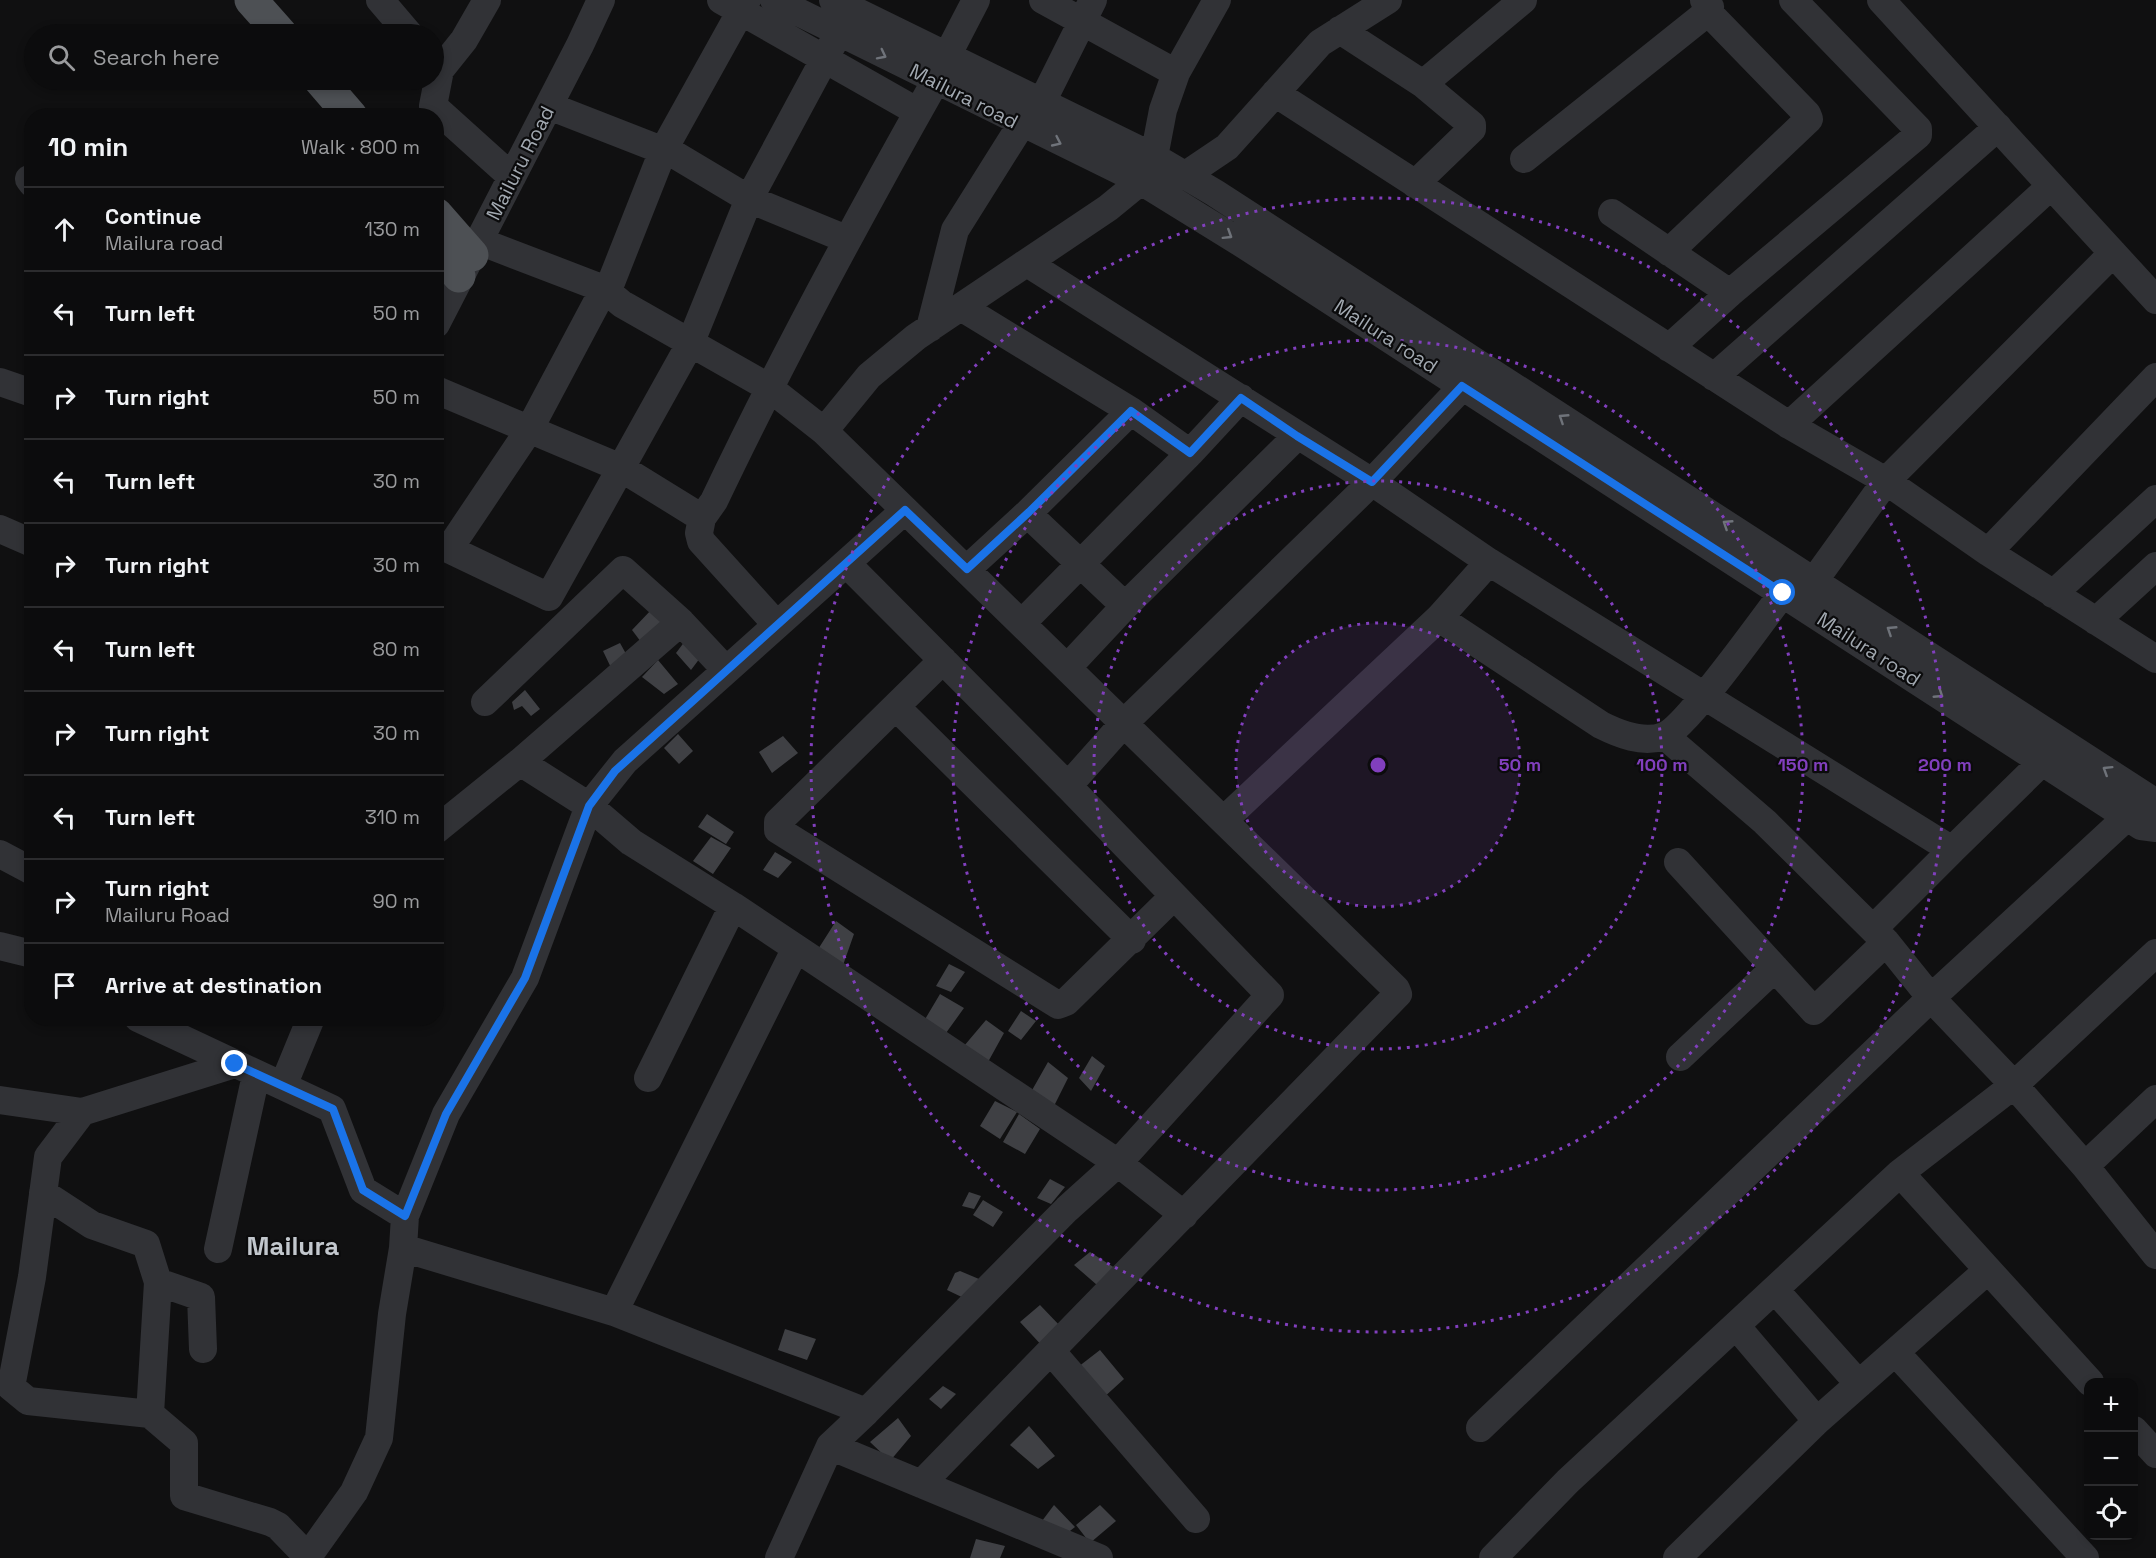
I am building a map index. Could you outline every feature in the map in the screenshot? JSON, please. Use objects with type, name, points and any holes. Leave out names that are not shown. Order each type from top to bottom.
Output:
[{"type":"main road","points":[[228,0],[248,24]]},
{"type":"main road","points":[[252,0],[272,24]]},
{"type":"main road","points":[[303,90],[318,108]]},
{"type":"main road","points":[[329,90],[344,108]]},
{"type":"main road","points":[[444,224],[470,257]]},
{"type":"main road","points":[[444,251],[470,257]]},
{"type":"street","points":[[380,0],[400,24]]},
{"type":"street","points":[[444,59],[464,40],[488,0]]},
{"type":"street","name":"Mailuru Road","points":[[444,308],[601,0]]},
{"type":"street","name":"Mailura road","points":[[774,0],[844,10],[947,56],[1154,157],[1226,200],[2152,800]]},
{"type":"street","points":[[947,56],[976,0]]},
{"type":"street","points":[[1043,0],[1088,10],[1176,73]]},
{"type":"street","points":[[825,431],[869,376],[930,328],[1108,208],[1141,182],[1154,157],[1163,110],[1176,73],[1217,0]]},
{"type":"street","points":[[1184,176],[1227,147],[1320,43],[1353,16],[1388,0]]},
{"type":"street","points":[[1423,84],[1523,0]]},
{"type":"street","points":[[1669,348],[1730,293],[1916,138],[1918,132],[1793,0]]},
{"type":"street","points":[[1881,0],[2156,300]]},
{"type":"street","points":[[444,545],[529,430],[604,290],[608,290],[663,151],[736,4],[825,59],[918,112]]},
{"type":"street","points":[[1524,159],[1706,6],[1807,114],[1809,119],[1669,252]]},
{"type":"street","points":[[444,546],[549,597],[690,344],[749,199],[825,59],[844,10]]},
{"type":"street","name":"Mailura road","points":[[844,10],[935,82],[1141,182],[1462,386],[2141,826],[2156,828]]},
{"type":"street","points":[[1042,102],[1088,10]]},
{"type":"street","points":[[1353,16],[1423,84],[1473,127],[1415,184]]},
{"type":"street","points":[[776,624],[701,541],[699,533],[702,518],[714,501],[768,387],[846,239],[935,82]]},
{"type":"street","points":[[435,90],[433,106],[435,108]]},
{"type":"street","points":[[1275,93],[1789,425],[1886,481],[1988,552],[2156,659]]},
{"type":"street","points":[[549,106],[677,156],[749,199],[846,239]]},
{"type":"street","points":[[444,116],[512,177]]},
{"type":"street","points":[[930,328],[955,230],[1021,125]]},
{"type":"street","points":[[1714,377],[1998,128]]},
{"type":"street","points":[[1789,425],[2051,186]]},
{"type":"street","points":[[1612,213],[1730,293]]},
{"type":"street","points":[[1814,581],[1886,481],[2113,253]]},
{"type":"street","points":[[470,257],[604,290],[622,304],[768,387],[825,431],[1224,819],[1396,989],[1398,994],[921,1484]]},
{"type":"street","points":[[1027,263],[1372,482],[1489,562],[1952,850]]},
{"type":"street","points":[[961,307],[1131,411],[1190,453]]},
{"type":"street","points":[[1988,552],[2156,377]]},
{"type":"street","points":[[0,382],[24,390]]},
{"type":"street","points":[[1068,786],[1124,723],[1372,482],[1462,386]]},
{"type":"street","points":[[444,393],[621,468],[702,518]]},
{"type":"street","points":[[1022,623],[1190,453],[1241,398]]},
{"type":"street","points":[[967,569],[1029,512],[1131,411]]},
{"type":"street","points":[[1067,668],[1125,606],[1297,436]]},
{"type":"street","points":[[2053,594],[2156,499]]},
{"type":"street","points":[[82,1112],[48,1157],[32,1277],[11,1388],[28,1401],[150,1414],[184,1443],[184,1496],[270,1522],[308,1557],[354,1492],[379,1438],[405,1216],[446,1114],[525,978],[589,806],[625,761],[905,510]]},
{"type":"street","points":[[1029,512],[1031,517],[1125,606]]},
{"type":"street","points":[[0,529],[24,540]]},
{"type":"street","points":[[1224,819],[1439,618],[1489,562]]},
{"type":"street","points":[[779,1558],[830,1446],[1067,1209],[1118,1163],[1270,995],[1068,786],[851,568],[844,565]]},
{"type":"street","points":[[2096,621],[2156,566]]},
{"type":"street","points":[[485,702],[622,570],[681,622],[726,670]]},
{"type":"street","points":[[1665,736],[1704,696],[1783,593]]},
{"type":"street","points":[[1439,618],[1601,725],[1627,736],[1665,736],[1765,822],[1880,935],[1931,998],[2014,1084],[2155,1252]]},
{"type":"street","points":[[444,822],[520,762],[681,622]]},
{"type":"street","points":[[943,660],[778,822],[778,830],[1058,1005],[1066,1002],[1132,940],[1174,896]]},
{"type":"street","points":[[896,707],[1132,940]]},
{"type":"street","points":[[1678,862],[1814,1011],[1952,850],[2043,761]]},
{"type":"street","points":[[520,762],[589,806],[631,842],[796,948],[1118,1163],[1184,1215]]},
{"type":"street","points":[[1480,1428],[1931,998],[2129,817],[2152,800]]},
{"type":"street","points":[[0,854],[24,867]]},
{"type":"street","points":[[648,1078],[732,906]]},
{"type":"street","points":[[0,946],[24,952]]},
{"type":"street","points":[[614,1312],[796,948]]},
{"type":"street","points":[[1493,1558],[1568,1481],[1737,1327],[1900,1173],[2014,1084],[2156,953]]},
{"type":"street","points":[[1680,1057],[1775,968]]},
{"type":"street","points":[[155,1026],[333,1109],[363,1190],[405,1216]]},
{"type":"street","points":[[283,1086],[308,1026]]},
{"type":"street","points":[[0,1100],[82,1112],[246,1069]]},
{"type":"street","points":[[218,1249],[246,1069]]},
{"type":"street","points":[[2085,1166],[2156,1100]]},
{"type":"street","points":[[1900,1173],[2085,1378]]},
{"type":"street","points":[[43,1194],[92,1225],[144,1242],[157,1270],[158,1282],[150,1414]]},
{"type":"street","points":[[403,1248],[614,1312],[866,1412]]},
{"type":"street","points":[[1677,1558],[1817,1421],[1988,1270]]},
{"type":"street","points":[[158,1282],[201,1297],[203,1348]]},
{"type":"street","points":[[1775,1290],[1859,1384]]},
{"type":"street","points":[[1737,1327],[1817,1421]]},
{"type":"street","points":[[1051,1351],[1196,1519]]},
{"type":"street","points":[[1896,1353],[2085,1558]]},
{"type":"street","points":[[2135,1432],[2156,1454]]},
{"type":"street","points":[[830,1446],[1099,1558]]},
{"type":"building","points":[[652,609],[668,627],[644,646],[632,630]]},
{"type":"building","points":[[685,641],[700,658],[691,670],[676,653]]},
{"type":"building","points":[[620,643],[630,661],[615,676],[603,651]]},
{"type":"building","points":[[658,660],[678,684],[664,694],[642,677]]},
{"type":"building","points":[[525,690],[540,709],[531,716],[522,706],[514,710],[512,702]]},
{"type":"building","points":[[678,734],[693,751],[679,764],[664,748]]},
{"type":"building","points":[[783,736],[798,753],[772,773],[759,752]]},
{"type":"building","points":[[707,814],[734,832],[726,844],[698,827]]},
{"type":"building","points":[[711,837],[731,848],[713,874],[693,861]]},
{"type":"building","points":[[775,852],[792,862],[778,878],[763,870]]},
{"type":"building","points":[[836,921],[854,934],[842,968],[815,954]]},
{"type":"building","points":[[949,964],[965,972],[951,992],[936,986]]},
{"type":"building","points":[[940,994],[964,1008],[946,1033],[924,1021]]},
{"type":"building","points":[[1021,1011],[1036,1021],[1021,1040],[1008,1031]]},
{"type":"building","points":[[986,1020],[1004,1033],[988,1062],[964,1046]]},
{"type":"building","points":[[1092,1056],[1105,1066],[1091,1091],[1079,1078]]},
{"type":"building","points":[[1048,1062],[1068,1078],[1053,1108],[1031,1092]]},
{"type":"building","points":[[995,1101],[1017,1112],[1000,1139],[980,1126]]},
{"type":"building","points":[[1019,1114],[1040,1129],[1025,1154],[1003,1142]]},
{"type":"building","points":[[1050,1179],[1065,1187],[1051,1204],[1037,1198]]},
{"type":"building","points":[[969,1192],[981,1196],[974,1209],[962,1206]]},
{"type":"building","points":[[983,1200],[1003,1212],[993,1227],[973,1215]]},
{"type":"building","points":[[1090,1252],[1118,1270],[1097,1285],[1074,1265]]},
{"type":"building","points":[[960,1271],[979,1279],[968,1300],[947,1290],[955,1273]]},
{"type":"building","points":[[1040,1305],[1062,1328],[1045,1349],[1020,1322]]},
{"type":"building","points":[[785,1329],[816,1339],[807,1360],[778,1350]]},
{"type":"building","points":[[1100,1350],[1124,1379],[1102,1399],[1078,1367]]},
{"type":"building","points":[[943,1386],[956,1394],[941,1409],[929,1399]]},
{"type":"building","points":[[898,1418],[911,1436],[890,1461],[870,1442]]},
{"type":"building","points":[[1029,1426],[1055,1456],[1038,1469],[1010,1445]]},
{"type":"building","points":[[1054,1505],[1075,1527],[1061,1538],[1042,1521]]},
{"type":"building","points":[[1100,1505],[1116,1521],[1090,1543],[1076,1525]]},
{"type":"building","points":[[976,1539],[1005,1546],[1000,1558],[970,1558]]},
{"type":"district","name":"Mailura","points":[[293,1246]]},
{"type":"route","points":[[235,1064],[333,1109],[363,1190],[405,1216],[446,1114],[525,978],[589,806],[615,771],[905,510],[967,569],[1029,512],[1131,411],[1190,453],[1241,398],[1372,482],[1462,386],[1783,593]]}]
